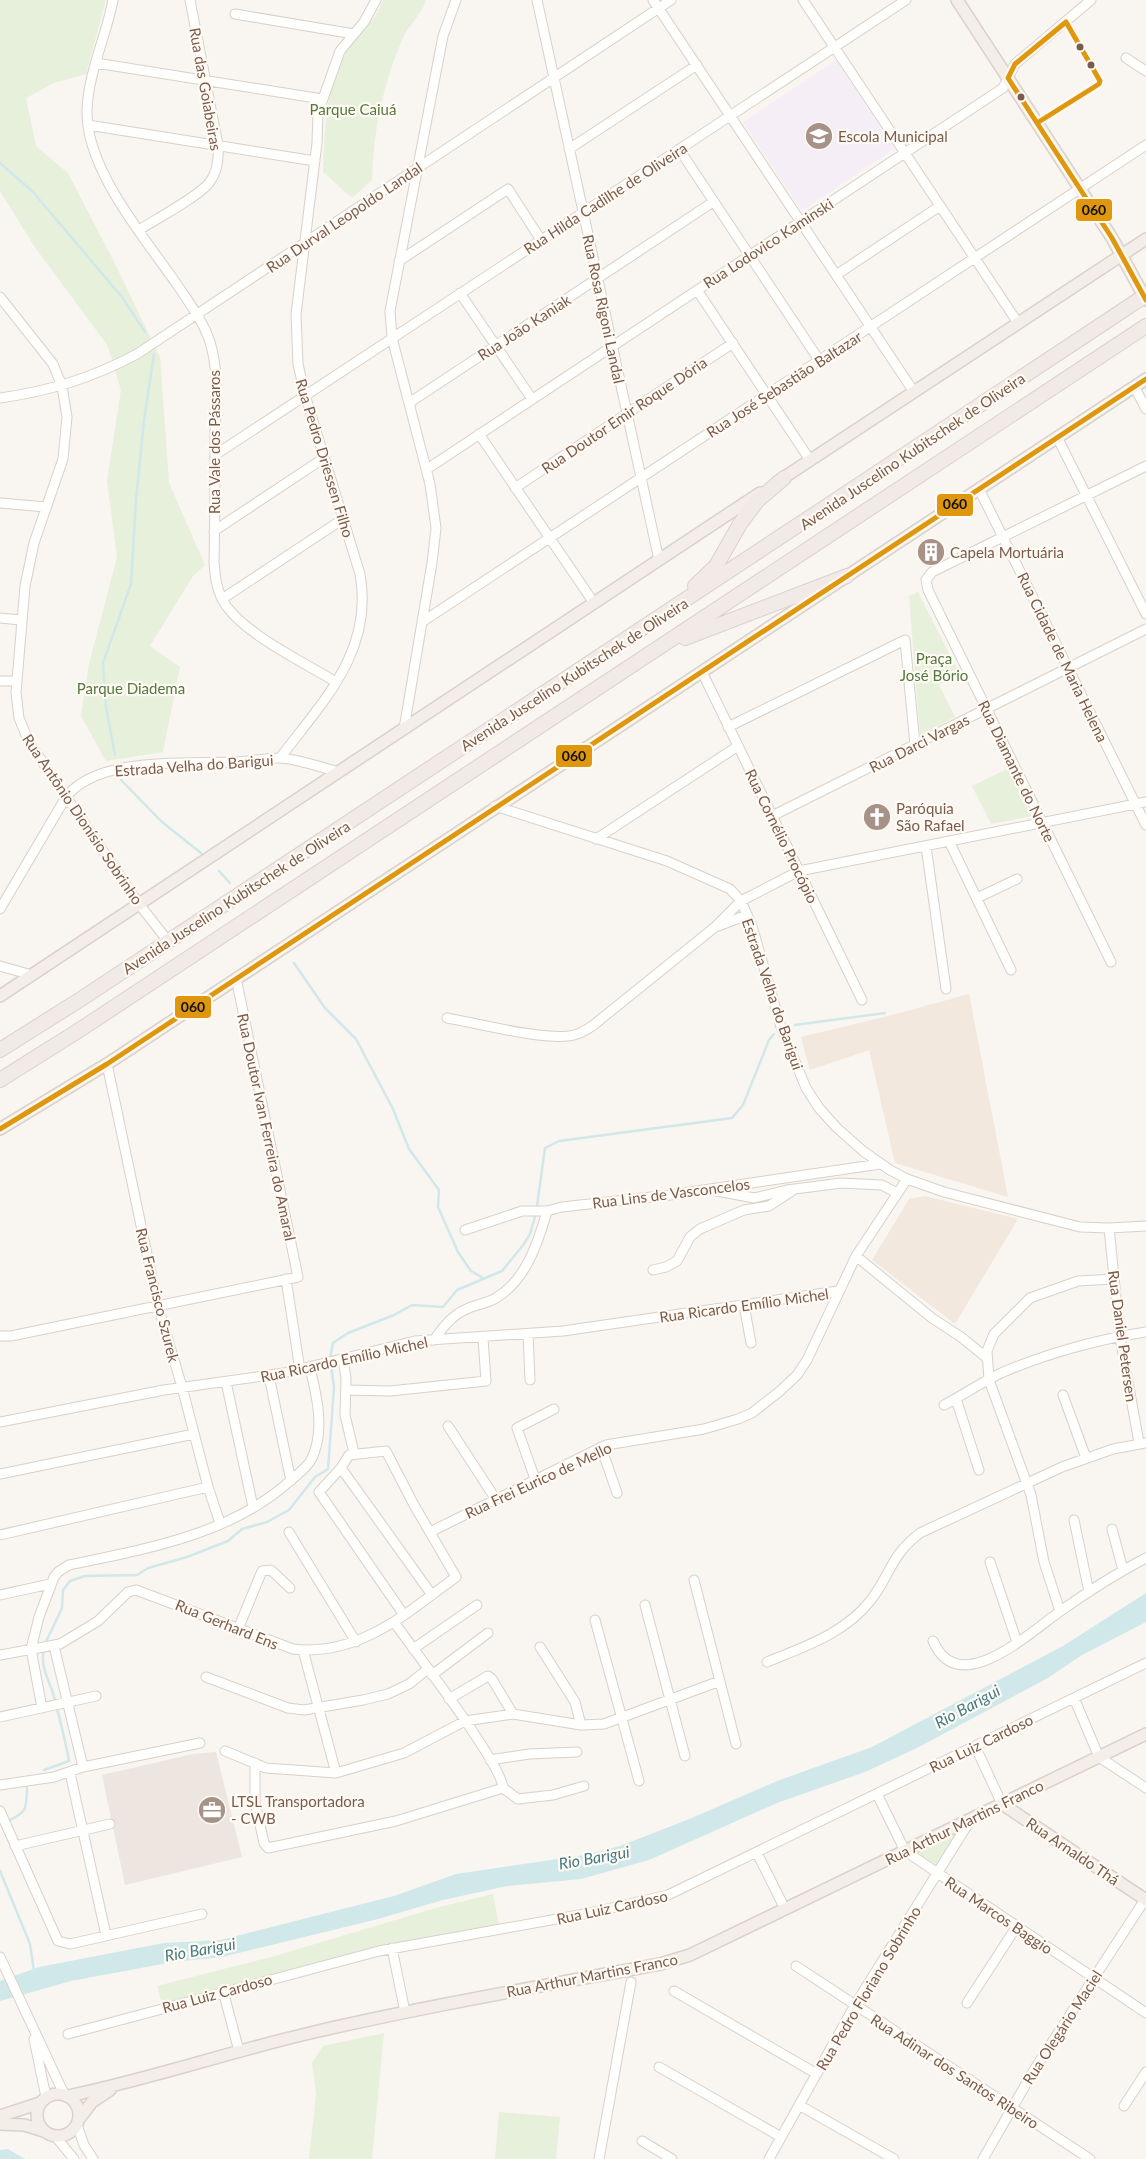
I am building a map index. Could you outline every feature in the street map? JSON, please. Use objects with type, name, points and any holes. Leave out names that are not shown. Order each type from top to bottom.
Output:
[{"type":"highway","name":"Avenida Juscelino Kubitschek de Oliveira","points":[[0,1050],[1146,295]]},
{"type":"highway","points":[[0,1080],[81,1029],[1146,326]]},
{"type":"highway","points":[[663,615],[716,566],[749,510],[784,478]]},
{"type":"highway","points":[[652,652],[709,628],[847,576]]},
{"type":"main road","points":[[957,0],[1122,255],[1146,300]]},
{"type":"main road","points":[[0,996],[1146,239]]},
{"type":"main road","points":[[0,1129],[107,1064],[495,806],[1146,379]]},
{"type":"main road","name":"Rua Arthur Martins Franco","points":[[66,2095],[118,2086],[239,2051],[405,2012],[675,1960],[703,1949],[1146,1734]]},
{"type":"main road","name":"Rua Arnaldo Thá","points":[[1002,1804],[1146,1899]]},
{"type":"main road","name":"Rua Arthur Martins Franco","points":[[78,2122],[92,2102],[118,2086]]},
{"type":"main road","points":[[0,2116],[58,2093],[66,2095],[77,2106],[78,2122],[68,2134],[49,2134],[24,2125],[0,2124]]},
{"type":"main road","points":[[43,2100],[36,2115],[37,2121],[49,2134]]},
{"type":"street","name":"Rua Vale dos Pássaros","points":[[113,0],[88,100],[88,125],[95,155],[104,178],[197,314],[209,341],[215,369],[215,571],[222,598],[236,617],[257,634],[336,682]]},
{"type":"street","name":"Rua das Goiabeiras","points":[[139,230],[200,191],[209,183],[218,158],[218,145],[190,0]]},
{"type":"street","name":"Rua Pedro Driessen Filho","points":[[280,758],[336,682],[358,638],[363,607],[360,574],[305,395],[298,364],[296,330],[297,299],[315,161],[317,117],[336,57],[370,14],[376,0]]},
{"type":"street","points":[[404,729],[434,552],[436,528],[434,499],[392,338],[390,311],[443,36],[456,0]]},
{"type":"street","name":"Rua Rosa Rigoni Landal","points":[[537,0],[659,560]]},
{"type":"street","name":"Rua Durval Leopoldo Landal","points":[[0,398],[62,386],[100,372],[137,354],[554,78],[656,4],[671,0]]},
{"type":"street","points":[[803,0],[1018,324]]},
{"type":"street","name":"Rua Hilda Cadilhe de Oliveira","points":[[215,455],[906,0]]},
{"type":"street","name":"Rua Lodovico Kaminski","points":[[427,469],[1003,88],[1015,64],[1092,0]]},
{"type":"street","points":[[656,4],[914,392]]},
{"type":"street","points":[[235,14],[354,34]]},
{"type":"street","points":[[1126,58],[1146,71]]},
{"type":"street","points":[[96,63],[322,98]]},
{"type":"street","points":[[569,149],[697,65]]},
{"type":"street","points":[[88,125],[315,161]]},
{"type":"street","name":"Rua José Sebastião Baltazar","points":[[422,622],[1146,145]]},
{"type":"street","points":[[678,149],[819,360]]},
{"type":"street","points":[[399,261],[508,189],[541,240]]},
{"type":"street","name":"Rua João Kaniak","points":[[409,402],[714,202]]},
{"type":"street","points":[[836,275],[940,206]]},
{"type":"street","points":[[697,290],[810,460]]},
{"type":"street","points":[[460,293],[532,399]]},
{"type":"street","name":"Rua Antônio Dionísio Sobrinho","points":[[0,297],[46,354],[62,386],[67,417],[65,447],[60,468],[30,558],[21,620],[16,681],[17,710],[24,734],[139,904],[168,941]]},
{"type":"street","name":"Rua Doutor Emir Roque Dória","points":[[515,488],[733,343]]},
{"type":"street","points":[[1134,386],[1146,409]]},
{"type":"street","points":[[479,434],[594,603]]},
{"type":"street","points":[[1057,437],[1146,614]]},
{"type":"street","points":[[214,531],[324,458]]},
{"type":"street","points":[[1003,536],[1146,466]]},
{"type":"street","name":"Rua Cidade de Maria Helena","points":[[979,489],[1146,825]]},
{"type":"street","points":[[0,503],[46,507]]},
{"type":"street","points":[[222,598],[343,519]]},
{"type":"street","name":"Rua Diamante do Norte","points":[[1003,536],[932,572],[926,580],[928,590],[1111,962]]},
{"type":"street","points":[[0,618],[21,620]]},
{"type":"street","name":"Rua Darci Vargas","points":[[772,816],[1146,629]]},
{"type":"street","points":[[728,727],[905,640],[914,745]]},
{"type":"street","name":"Rua Cornélio Procópio","points":[[702,672],[862,1000]]},
{"type":"street","points":[[0,681],[16,681]]},
{"type":"street","points":[[596,840],[738,746]]},
{"type":"street","name":"Estrada Velha do Barigui","points":[[0,909],[66,797],[85,780],[120,768],[249,762],[280,758],[339,772]]},
{"type":"street","points":[[447,1018],[548,1036],[573,1036],[591,1027],[715,927],[740,901],[799,871],[1146,802]]},
{"type":"street","name":"Estrada Velha do Barigui","points":[[495,806],[667,862],[730,889],[740,901],[747,915],[786,1040],[806,1088],[819,1108],[836,1127],[880,1164],[907,1179],[944,1192],[1080,1227],[1146,1226]]},
{"type":"street","points":[[949,841],[1011,970]]},
{"type":"street","points":[[926,846],[946,989]]},
{"type":"street","points":[[977,898],[1017,880]]},
{"type":"street","points":[[715,927],[747,915]]},
{"type":"street","points":[[0,966],[32,975]]},
{"type":"street","name":"Rua Doutor Ivan Ferreira do Amaral","points":[[236,978],[298,1277],[286,1279]]},
{"type":"street","name":"Rua Francisco Szurek","points":[[107,1064],[158,1306],[208,1487],[220,1523]]},
{"type":"street","name":"Rua Lins de Vasconcelos","points":[[465,1230],[522,1211],[547,1211],[562,1207],[707,1189],[880,1164]]},
{"type":"street","name":"Rua Frei Eurico de Mello","points":[[430,1532],[495,1498],[601,1447],[722,1425],[752,1413],[786,1385],[807,1360],[856,1256],[907,1179]]},
{"type":"street","points":[[707,1189],[749,1198],[841,1183],[882,1185],[897,1192]]},
{"type":"street","points":[[653,1270],[666,1267],[677,1260],[690,1236],[700,1229],[744,1210],[769,1206],[794,1190]]},
{"type":"street","points":[[434,1340],[452,1317],[495,1299],[516,1280],[534,1251],[547,1211]]},
{"type":"street","name":"Rua Daniel Petersen","points":[[1109,1228],[1120,1337],[1143,1443]]},
{"type":"street","points":[[856,1256],[932,1318],[961,1337],[987,1358]]},
{"type":"street","points":[[0,1336],[11,1336],[286,1279],[300,1370]]},
{"type":"street","points":[[1060,1611],[1044,1562],[1035,1507],[989,1380],[988,1345],[994,1334],[1030,1298],[1078,1282],[1114,1279]]},
{"type":"street","name":"Rua Ricardo Emílio Michel","points":[[0,1422],[182,1388],[269,1376],[310,1368],[393,1346],[434,1340],[483,1338],[586,1328],[838,1291]]},
{"type":"street","points":[[744,1305],[751,1343]]},
{"type":"street","points":[[944,1405],[989,1380],[1026,1364],[1120,1337],[1146,1332]]},
{"type":"street","points":[[528,1334],[530,1380]]},
{"type":"street","points":[[346,1390],[390,1391],[486,1380],[483,1338]]},
{"type":"street","points":[[335,1361],[346,1390],[345,1415],[354,1453]]},
{"type":"street","points":[[83,1767],[60,1704],[37,1622],[50,1584],[58,1572],[69,1566],[176,1540],[220,1523],[270,1498],[307,1465],[312,1457],[319,1427],[319,1410],[310,1368]]},
{"type":"street","points":[[269,1376],[290,1481]]},
{"type":"street","points":[[226,1382],[253,1508]]},
{"type":"street","points":[[1063,1395],[1086,1458]]},
{"type":"street","points":[[956,1399],[979,1470]]},
{"type":"street","points":[[535,1479],[517,1428],[554,1409]]},
{"type":"street","points":[[448,1426],[495,1498]]},
{"type":"street","points":[[0,1474],[194,1434]]},
{"type":"street","points":[[767,1662],[832,1635],[844,1627],[872,1599],[903,1546],[920,1533],[1027,1482],[1086,1458],[1143,1443]]},
{"type":"street","points":[[601,1447],[617,1493]]},
{"type":"street","points":[[404,1615],[319,1492],[341,1468],[347,1456],[354,1453],[386,1451],[430,1532]]},
{"type":"street","points":[[341,1468],[432,1595]]},
{"type":"street","points":[[0,1535],[208,1487]]},
{"type":"street","points":[[1074,1520],[1089,1592]]},
{"type":"street","points":[[1112,1529],[1123,1570]]},
{"type":"street","points":[[289,1532],[356,1642]]},
{"type":"street","name":"Rua Gerhard Ens","points":[[0,1655],[43,1648],[98,1621],[128,1592],[136,1590],[283,1647],[303,1650],[356,1642],[394,1622],[456,1577],[430,1532]]},
{"type":"street","points":[[932,1641],[941,1656],[947,1660],[966,1664],[994,1658],[1060,1611],[1123,1570],[1146,1558]]},
{"type":"street","points":[[990,1562],[1017,1642]]},
{"type":"street","points":[[238,1629],[262,1571],[271,1570],[290,1588]]},
{"type":"street","points":[[694,1580],[736,1744]]},
{"type":"street","points":[[0,1595],[50,1584]]},
{"type":"street","points":[[413,1649],[477,1605]]},
{"type":"street","points":[[645,1605],[685,1756]]},
{"type":"street","points":[[595,1620],[639,1781]]},
{"type":"street","points":[[394,1622],[465,1721],[490,1760],[503,1788],[518,1799],[553,1795],[584,1786]]},
{"type":"street","points":[[206,1677],[288,1708],[296,1710],[317,1708],[388,1694],[430,1672],[488,1633]]},
{"type":"street","points":[[540,1647],[574,1702],[582,1725]]},
{"type":"street","points":[[42,1708],[43,1648]]},
{"type":"street","points":[[303,1650],[317,1708],[336,1773]]},
{"type":"street","name":"Rua Luiz Cardoso","points":[[68,2034],[224,1991],[392,1948],[590,1913],[651,1900],[679,1891],[1146,1663]]},
{"type":"street","points":[[449,1699],[488,1676],[492,1679],[513,1714]]},
{"type":"street","points":[[225,1751],[266,1768],[336,1773],[404,1753],[465,1721],[513,1714],[582,1725],[604,1724],[622,1719],[720,1681]]},
{"type":"street","points":[[0,1717],[96,1696]]},
{"type":"street","points":[[1074,1698],[1099,1757],[1146,1788]]},
{"type":"street","points":[[0,1785],[70,1773],[83,1767],[200,1743]]},
{"type":"street","points":[[975,1746],[1002,1804]]},
{"type":"street","points":[[490,1760],[529,1754],[577,1752]]},
{"type":"street","points":[[255,1763],[255,1802],[264,1843],[268,1848],[396,1821],[503,1788]]},
{"type":"street","points":[[70,1773],[106,1936]]},
{"type":"street","name":"Rua Marcos Baggio","points":[[877,1794],[905,1851],[1146,2013]]},
{"type":"street","points":[[0,1811],[58,1941],[70,1944],[202,1914]]},
{"type":"street","name":"Rua Pedro Floriano Sobrinho","points":[[769,2159],[855,2005],[971,1819]]},
{"type":"street","points":[[16,1846],[110,1824]]},
{"type":"street","points":[[757,1853],[785,1909]]},
{"type":"street","name":"Rua Olegário Maciel","points":[[983,2159],[1043,2056],[1146,1899]]},
{"type":"street","points":[[967,2004],[1017,1926]]},
{"type":"street","points":[[392,1948],[405,2012]]},
{"type":"street","points":[[0,1957],[30,2024],[66,2095]]},
{"type":"street","name":"Rua Adinar dos Santos Ribeiro","points":[[796,1966],[1090,2159]]},
{"type":"street","points":[[598,2159],[631,1982]]},
{"type":"street","points":[[224,1991],[239,2051]]},
{"type":"street","points":[[674,1991],[817,2074]]},
{"type":"street","points":[[30,2024],[43,2100]]},
{"type":"street","points":[[659,2067],[781,2137]]},
{"type":"street","points":[[1124,2106],[1146,2072]]},
{"type":"street","points":[[799,2105],[894,2159]]},
{"type":"street","points":[[78,2122],[84,2145],[93,2159]]},
{"type":"street","points":[[49,2134],[74,2159]]},
{"type":"street","points":[[642,2142],[672,2159]]},
{"type":"shaded area","name":"Escola Municipal","points":[[836,60],[894,149],[802,211],[743,122]]},
{"type":"shaded area","points":[[969,994],[1008,1197],[895,1163],[869,1050],[810,1070],[801,1037]]},
{"type":"shaded area","points":[[925,1196],[1018,1219],[955,1324],[872,1260],[909,1199]]},
{"type":"shaded area","points":[[216,1752],[242,1857],[125,1885],[102,1775],[193,1754]]},
{"type":"green space","name":"Parque Diadema","points":[[0,0],[106,0],[86,74],[54,83],[26,98],[36,146],[68,173],[160,357],[169,483],[205,565],[193,576],[150,646],[180,667],[163,752],[106,761],[81,716],[89,664],[117,557],[107,481],[121,390],[108,346],[34,246],[0,191]]},
{"type":"green space","name":"Parque Caiuá","points":[[383,0],[426,0],[405,35],[389,74],[380,108],[374,144],[372,180],[352,198],[323,172],[329,98],[337,70],[344,56],[375,16]]},
{"type":"green space","name":"Praça José Bório","points":[[918,592],[960,675],[939,685],[955,717],[920,735],[909,596]]},
{"type":"green space","points":[[1009,768],[1032,816],[991,824],[972,786]]},
{"type":"green space","points":[[958,1832],[936,1865],[916,1852]]},
{"type":"green space","points":[[493,1894],[499,1925],[384,1946],[162,2004],[157,1986],[275,1956],[439,1907]]},
{"type":"green space","points":[[384,2033],[372,2159],[309,2159],[316,2094],[312,2063],[323,2046]]},
{"type":"green space","points":[[499,2112],[560,2117],[556,2159],[495,2159]]},
{"type":"water","name":"Rio Barigui","points":[[1146,1593],[1146,1622],[1082,1655],[1048,1678],[917,1748],[865,1772],[777,1803],[649,1860],[581,1879],[507,1886],[443,1900],[378,1919],[222,1957],[173,1962],[71,1981],[0,2001],[0,1981],[39,1967],[164,1943],[221,1940],[394,1896],[456,1874],[585,1855],[620,1846],[687,1820],[777,1781],[872,1747],[1063,1646]]},
{"type":"water","points":[[8,2149],[26,2159],[0,2159],[0,2150]]},
{"type":"waterway","points":[[0,163],[33,192],[122,297],[145,332]]},
{"type":"waterway","points":[[115,755],[106,707],[103,663],[131,584],[136,500],[144,420],[154,354]]},
{"type":"waterway","points":[[121,780],[162,822],[201,853]]},
{"type":"waterway","points":[[219,871],[230,883]]},
{"type":"waterway","points":[[294,963],[325,1008],[356,1039],[393,1109],[409,1149],[439,1190],[438,1207],[458,1252],[471,1271],[483,1278]]},
{"type":"waterway","points":[[795,1025],[885,1013]]},
{"type":"waterway","points":[[537,1206],[545,1148],[559,1141],[732,1118],[743,1105],[769,1040],[774,1034]]},
{"type":"waterway","points":[[330,1358],[333,1343],[348,1333],[394,1315],[412,1305],[443,1307],[457,1290],[502,1271],[524,1244],[530,1234],[535,1217]]},
{"type":"waterway","points":[[45,1644],[62,1608],[63,1590],[70,1581],[85,1576],[137,1575],[148,1568],[187,1557],[228,1541],[242,1529],[267,1522],[289,1510],[315,1477],[328,1469],[334,1388],[331,1364]]},
{"type":"waterway","points":[[44,1649],[44,1666],[53,1693],[69,1761],[44,1770]]},
{"type":"waterway","points":[[8,1821],[25,1809],[27,1788]]},
{"type":"waterway","points":[[0,1871],[30,1944],[34,1971]]},
{"type":"transit line","name":"060","points":[[1066,22],[1100,81],[1099,84],[1037,123],[1008,78],[1015,64],[1066,22]]},
{"type":"transit line","name":"060","points":[[1037,123],[1112,238],[1146,300]]},
{"type":"transit line","name":"060","points":[[0,1129],[107,1064],[1146,379]]},
{"type":"place","name":"Escola Municipal","points":[[819,136]]},
{"type":"place","name":"Capela Mortuária","points":[[931,552]]},
{"type":"place","name":"Paróquia São Rafael","points":[[877,817]]},
{"type":"place","name":"LTSL Transportadora - CWB","points":[[212,1810]]}]
